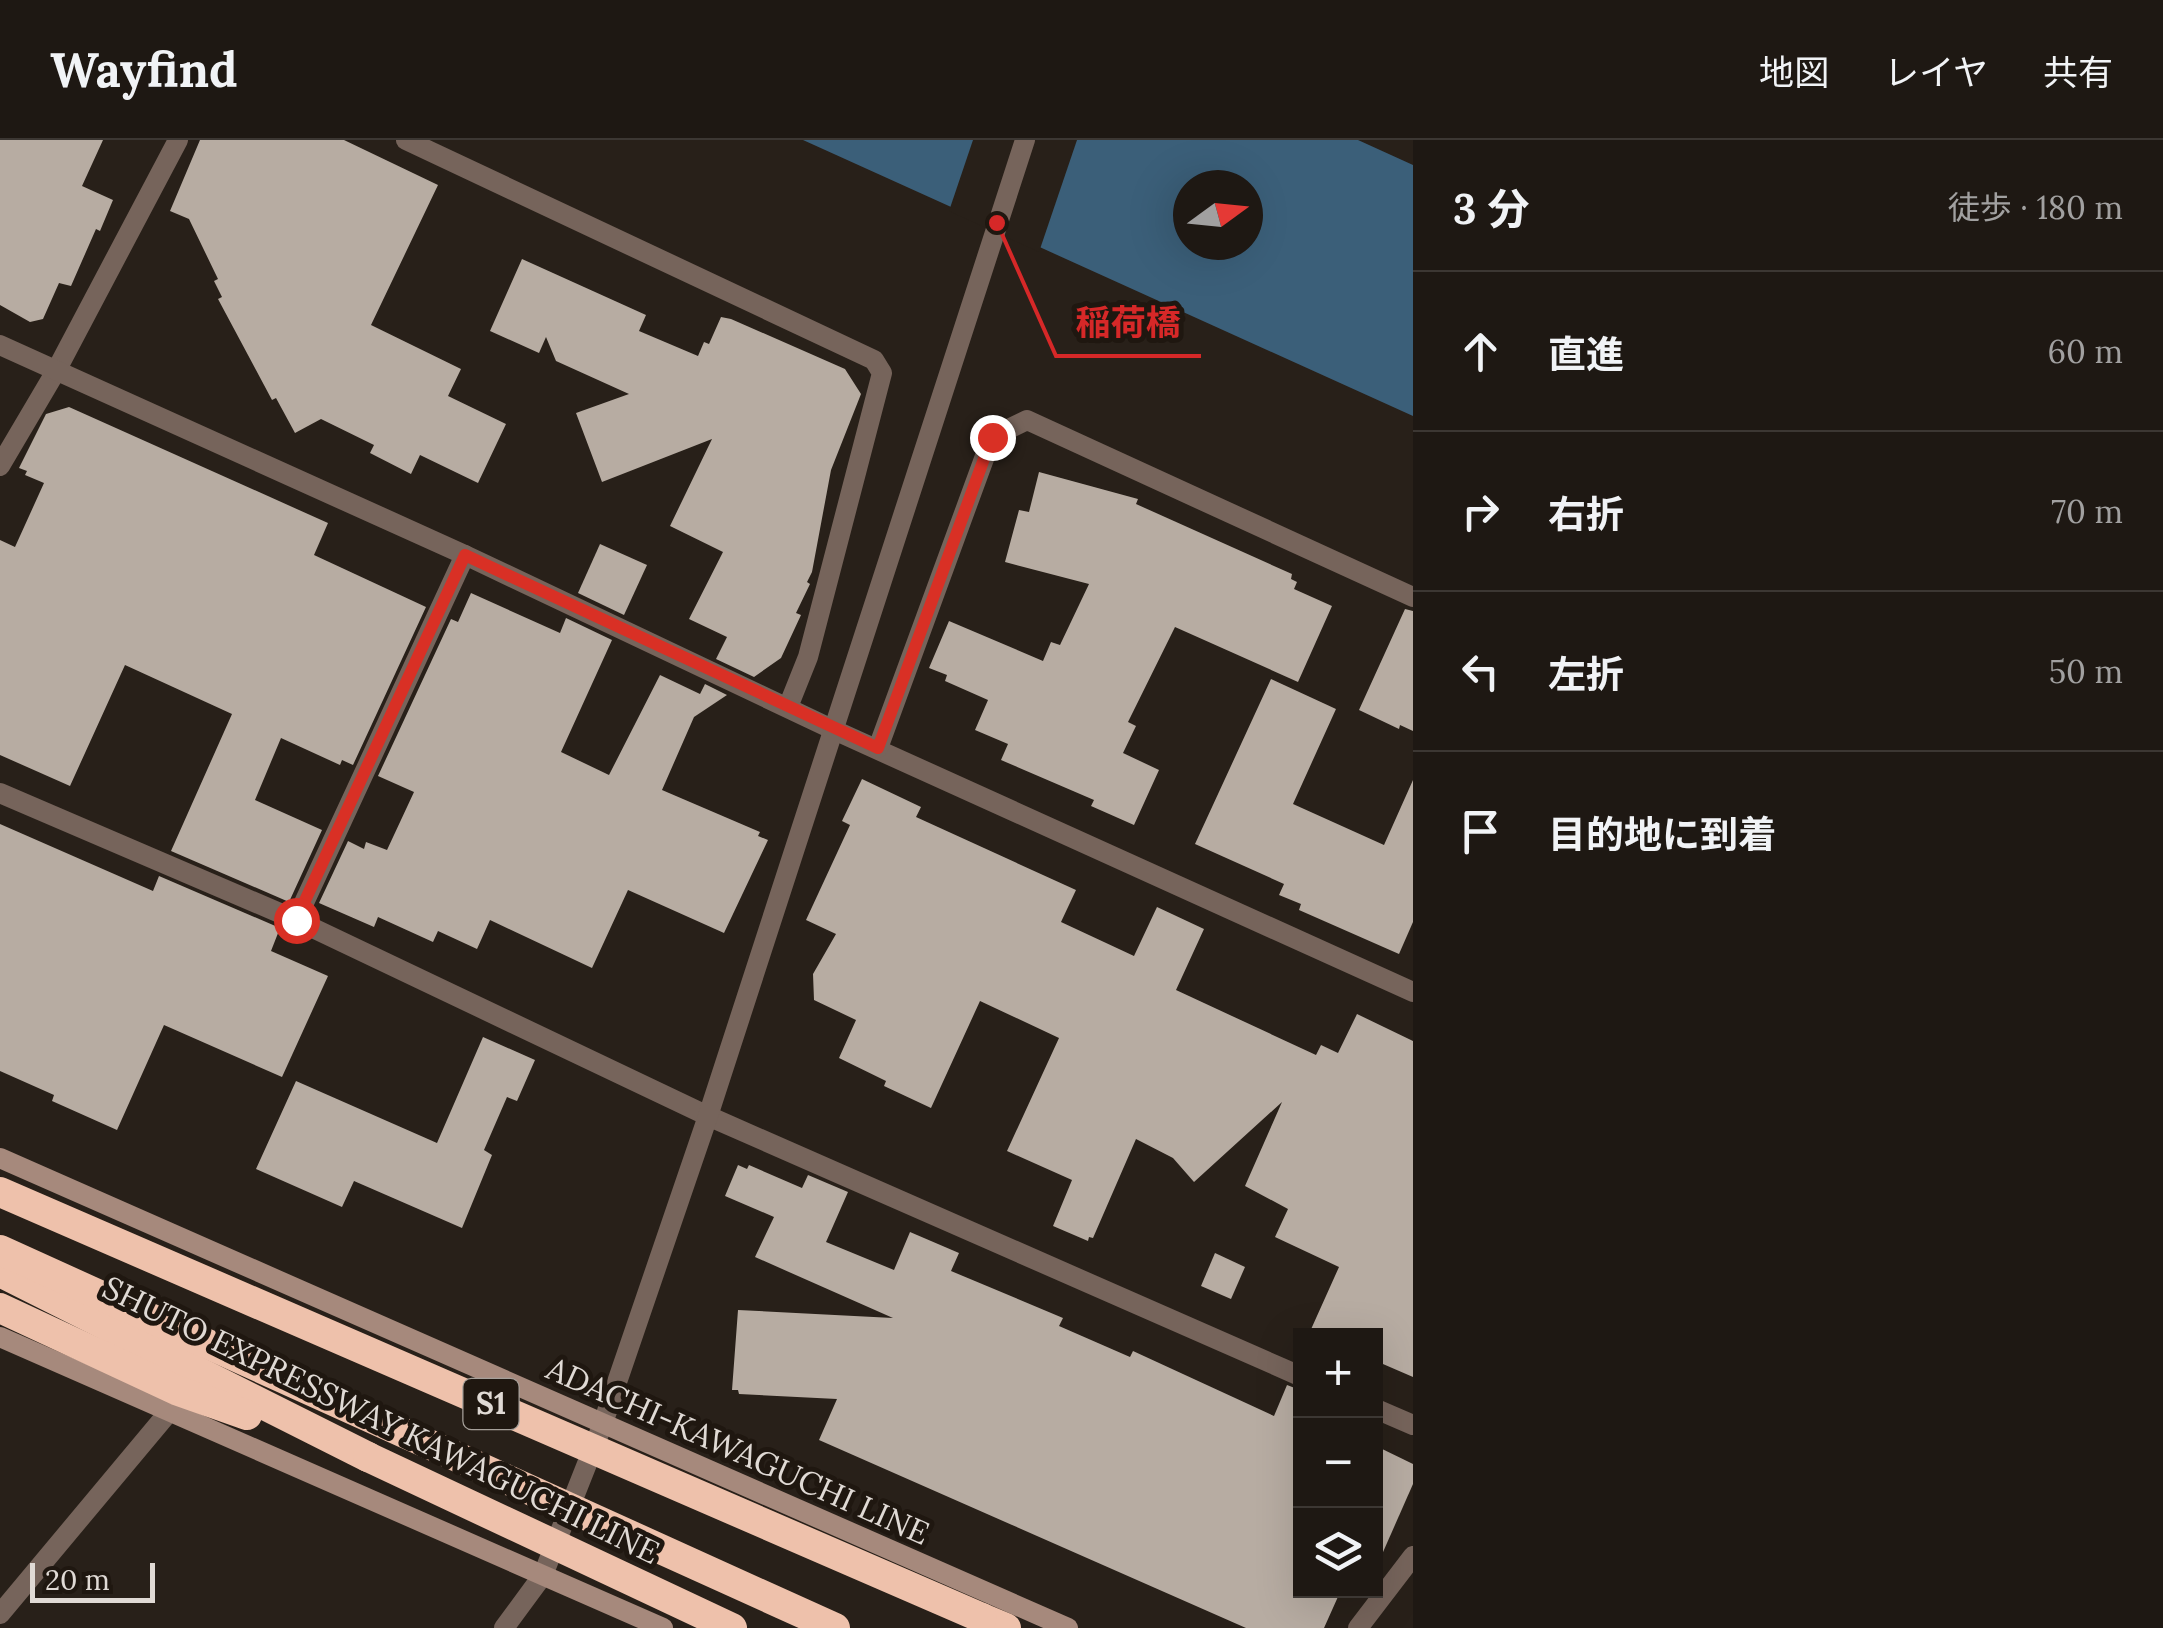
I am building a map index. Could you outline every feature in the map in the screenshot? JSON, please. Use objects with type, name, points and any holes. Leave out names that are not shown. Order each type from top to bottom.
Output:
[{"type":"highway","name":"SHUTO EXPRESSWAY KAWAGUCHI LINE","points":[[0,1192],[996,1625]]},
{"type":"highway","points":[[0,1250],[835,1628]]},
{"type":"highway","name":"SHUTO EXPRESSWAY KAWAGUCHI LINE","points":[[0,1272],[368,1457],[732,1628]]},
{"type":"highway","points":[[0,1308],[176,1390],[368,1457]]},
{"type":"main road","name":"ADACHI-KAWAGUCHI LINE","points":[[0,1158],[1068,1628]]},
{"type":"main road","points":[[0,1337],[663,1628]]},
{"type":"street","points":[[0,466],[56,371],[178,140]]},
{"type":"street","points":[[406,140],[874,360],[882,373],[808,656],[788,707]]},
{"type":"street","points":[[504,1628],[543,1575],[602,1426],[708,1116],[1025,140]]},
{"type":"street","points":[[0,345],[1413,992]]},
{"type":"street","points":[[878,748],[992,437],[1027,420],[1413,597]]},
{"type":"street","points":[[296,920],[465,555]]},
{"type":"street","points":[[0,793],[296,920],[708,1116],[1293,1373]]},
{"type":"street","points":[[1383,1412],[1413,1426]]},
{"type":"street","points":[[0,1614],[168,1413]]},
{"type":"street","points":[[1358,1628],[1413,1556]]},
{"type":"water","points":[[803,140],[1358,140],[1413,165],[1413,416]]},
{"type":"pier","points":[[973,140],[1077,140],[1039,252],[949,211]]},
{"type":"building","points":[[0,140],[103,140],[82,186],[113,200],[71,286],[59,283],[43,319],[30,322],[0,305]]},
{"type":"building","points":[[200,140],[344,140],[438,185],[371,325],[461,369],[448,396],[506,424],[478,483],[420,455],[411,474],[370,453],[374,445],[321,419],[295,433],[276,398],[272,400],[218,299],[222,297],[214,281],[218,279],[189,219],[170,211]]},
{"type":"building","points":[[522,259],[646,315],[639,331],[698,356],[704,342],[709,344],[721,317],[731,319],[845,369],[861,394],[831,470],[807,582],[810,584],[796,613],[801,615],[781,658],[754,677],[716,659],[727,637],[689,619],[723,552],[670,526],[712,439],[602,482],[576,413],[629,394],[556,361],[546,337],[539,353],[490,331]]},
{"type":"building","points":[[69,407],[328,523],[314,555],[426,607],[353,765],[342,760],[340,765],[281,738],[255,800],[322,830],[289,902],[171,851],[232,714],[125,665],[70,786],[0,755],[0,540],[15,547],[44,483],[19,468],[46,414]]},
{"type":"building","points":[[1039,472],[1138,499],[1136,504],[1292,574],[1291,579],[1297,582],[1294,589],[1332,606],[1298,682],[1175,627],[1128,722],[1136,726],[1123,753],[1159,770],[1134,825],[1091,806],[1094,800],[1001,760],[1008,744],[975,730],[988,700],[945,681],[947,675],[929,668],[949,621],[1043,661],[1051,642],[1060,645],[1089,584],[1005,562],[1019,510],[1029,512]]},
{"type":"building","points":[[600,544],[647,565],[624,615],[578,593]]},
{"type":"building","points":[[471,593],[560,633],[566,618],[612,640],[561,752],[609,775],[660,675],[700,694],[705,684],[727,695],[694,717],[662,790],[760,832],[758,836],[768,840],[724,933],[628,890],[592,968],[490,920],[477,949],[438,931],[433,942],[378,917],[374,927],[319,903],[348,841],[364,849],[366,842],[387,850],[414,792],[378,776],[451,619],[458,622]]},
{"type":"building","points":[[1405,609],[1413,611],[1413,731],[1400,725],[1399,729],[1359,710]]},
{"type":"building","points":[[1271,679],[1336,709],[1293,804],[1384,845],[1413,780],[1413,922],[1399,954],[1299,910],[1301,904],[1279,895],[1284,884],[1195,844]]},
{"type":"building","points":[[862,779],[921,807],[916,817],[1076,890],[1061,922],[1134,956],[1157,907],[1204,929],[1176,990],[1316,1055],[1321,1045],[1338,1053],[1357,1014],[1413,1041],[1413,1377],[1383,1364],[1383,1328],[1312,1328],[1339,1267],[1275,1237],[1288,1209],[1245,1186],[1282,1102],[1194,1182],[1173,1158],[1136,1139],[1093,1238],[1088,1241],[1053,1226],[1072,1180],[1007,1151],[1059,1038],[980,1001],[931,1108],[884,1086],[886,1081],[839,1058],[856,1020],[814,1000],[813,974],[836,934],[806,920],[850,825],[842,821]]},
{"type":"building","points":[[0,824],[153,891],[159,876],[280,928],[271,951],[328,976],[282,1077],[164,1025],[117,1130],[52,1101],[54,1095],[0,1071]]},
{"type":"building","points":[[483,1037],[535,1060],[517,1101],[507,1097],[484,1150],[492,1155],[462,1228],[354,1181],[342,1207],[256,1169],[296,1081],[437,1143]]},
{"type":"building","points":[[738,1165],[747,1169],[749,1165],[802,1188],[808,1175],[848,1192],[826,1242],[894,1270],[910,1232],[959,1253],[951,1271],[1063,1318],[1059,1326],[1130,1357],[1133,1351],[1274,1416],[1287,1385],[1293,1387],[1293,1598],[1337,1598],[1324,1628],[1246,1628],[819,1440],[837,1399],[739,1394],[732,1390],[738,1310],[893,1318],[755,1257],[774,1217],[725,1196]]},
{"type":"building","points":[[1215,1253],[1245,1267],[1231,1299],[1201,1286]]},
{"type":"building","points":[[1383,1449],[1413,1464],[1413,1484],[1383,1552]]},
{"type":"place","name":"稲荷橋","points":[[997,223]]},
{"type":"route","points":[[296,920],[465,555],[878,748],[992,437]]}]
